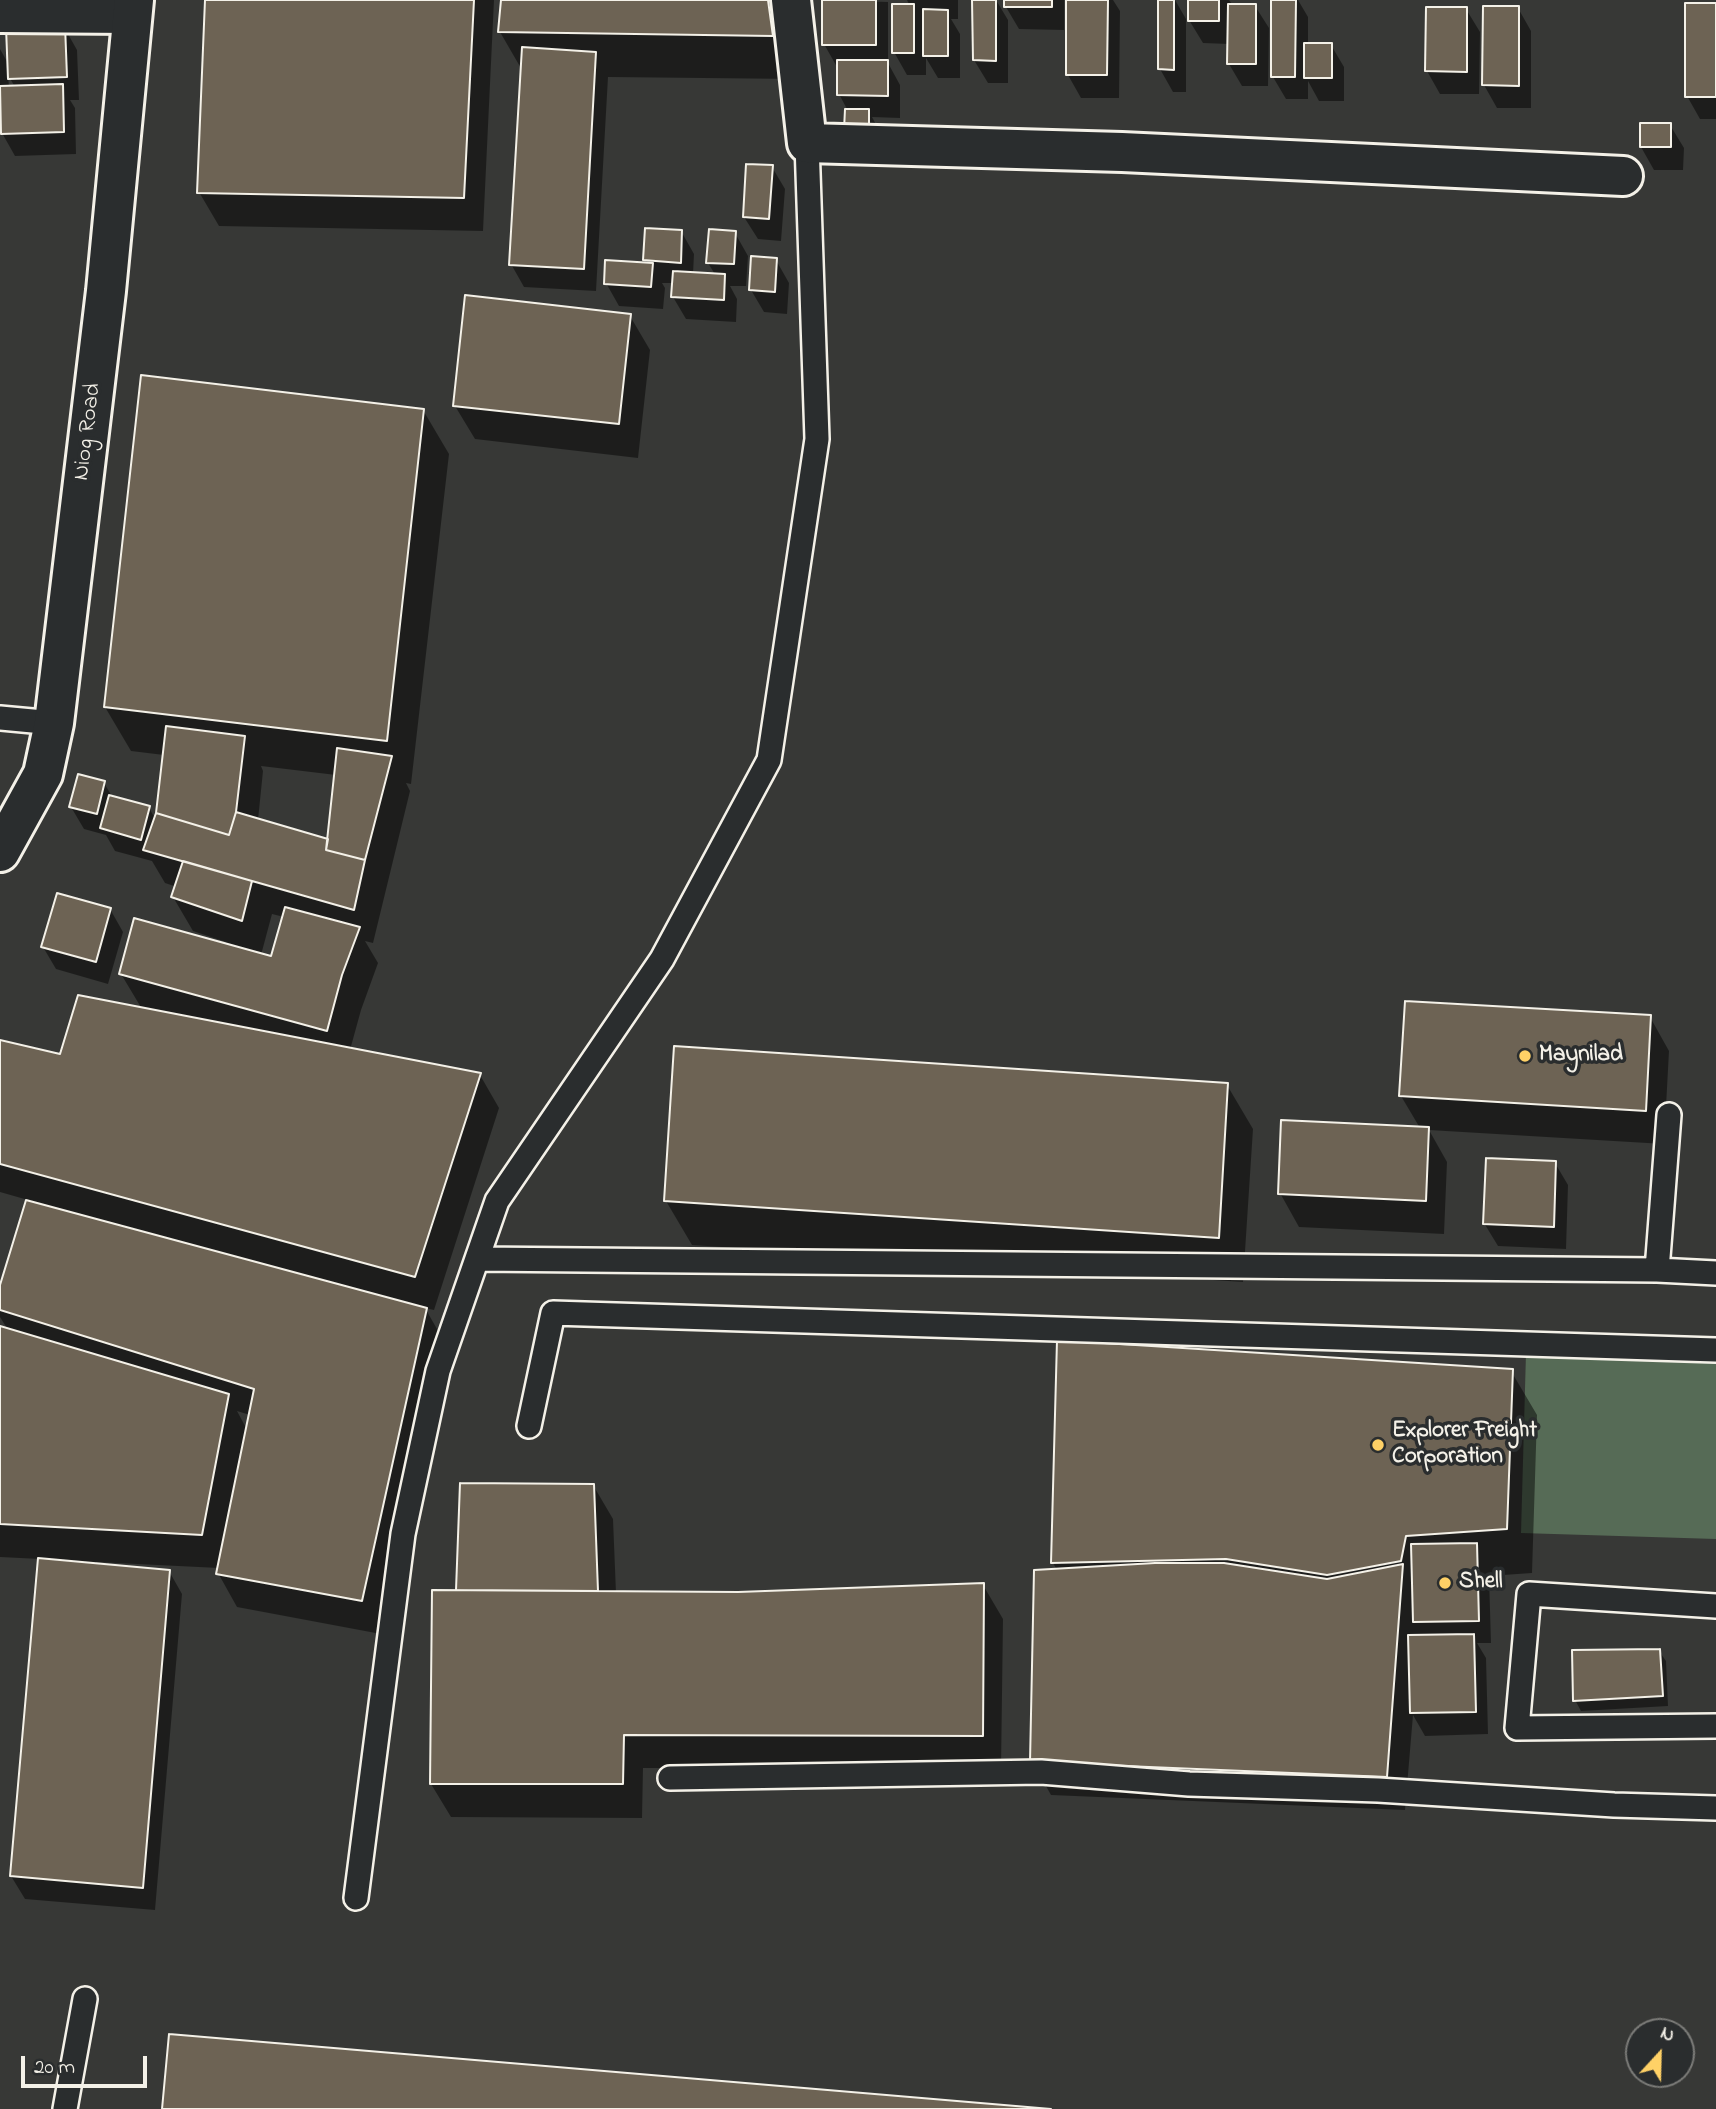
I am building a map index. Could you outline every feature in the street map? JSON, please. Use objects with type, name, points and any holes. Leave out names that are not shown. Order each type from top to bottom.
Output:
[{"type":"street","points":[[791,0],[807,143],[1122,152],[1623,176]]},
{"type":"street","points":[[0,13],[133,7]]},
{"type":"street","name":"Niog Road","points":[[0,852],[43,774],[54,723],[106,291],[133,7]]},
{"type":"lane","points":[[356,1898],[403,1534],[438,1371],[497,1201],[662,959],[769,760],[817,439],[807,143]]},
{"type":"lane","points":[[0,718],[54,723]]},
{"type":"lane","points":[[1657,1270],[1669,1115]]},
{"type":"lane","points":[[477,1259],[1657,1270],[1716,1273]]},
{"type":"lane","points":[[528,1426],[553,1313],[1716,1350]]},
{"type":"lane","points":[[1716,1606],[1529,1594],[1517,1728],[1716,1726]]},
{"type":"lane","points":[[670,1778],[1041,1772],[1189,1784],[1378,1790],[1614,1805],[1716,1808]]},
{"type":"lane","points":[[65,2109],[85,1999]]},
{"type":"green space","points":[[1526,1353],[1716,1358],[1716,1539],[1521,1533]]},
{"type":"building","points":[[205,0],[474,0],[464,198],[197,193]]},
{"type":"building","points":[[501,0],[768,0],[773,36],[498,32]]},
{"type":"building","points":[[822,0],[876,0],[876,45],[822,45]]},
{"type":"building","points":[[972,0],[996,0],[996,61],[973,60]]},
{"type":"building","points":[[1004,0],[1052,0],[1052,7],[1004,7]]},
{"type":"building","points":[[1066,0],[1108,0],[1107,75],[1066,75]]},
{"type":"building","points":[[1158,0],[1174,0],[1174,70],[1158,69]]},
{"type":"building","points":[[1188,0],[1219,0],[1219,21],[1188,21]]},
{"type":"building","points":[[1271,0],[1296,0],[1295,77],[1271,77]]},
{"type":"building","points":[[1685,3],[1716,3],[1716,97],[1685,97]]},
{"type":"building","points":[[892,4],[914,4],[914,53],[892,53]]},
{"type":"building","points":[[1228,4],[1256,4],[1256,64],[1227,64]]},
{"type":"building","points":[[1483,6],[1519,6],[1519,86],[1482,85]]},
{"type":"building","points":[[1426,7],[1467,7],[1467,72],[1425,71]]},
{"type":"building","points":[[923,9],[948,10],[948,56],[923,56]]},
{"type":"building","points":[[65,25],[67,77],[8,79],[6,27]]},
{"type":"building","points":[[1304,43],[1332,43],[1332,78],[1304,78]]},
{"type":"building","points":[[522,47],[596,52],[584,269],[509,265]]},
{"type":"building","points":[[837,60],[888,60],[888,96],[837,95]]},
{"type":"building","points":[[63,84],[64,132],[1,134],[0,86]]},
{"type":"building","points":[[845,109],[869,109],[869,130],[844,130]]},
{"type":"building","points":[[1640,123],[1671,123],[1671,147],[1640,147]]},
{"type":"building","points":[[746,164],[773,165],[769,219],[743,217]]},
{"type":"building","points":[[645,228],[682,230],[681,263],[643,260]]},
{"type":"building","points":[[709,229],[736,231],[734,264],[706,263]]},
{"type":"building","points":[[751,256],[777,258],[775,292],[749,290]]},
{"type":"building","points":[[605,260],[653,263],[651,287],[604,284]]},
{"type":"building","points":[[673,271],[725,274],[724,300],[671,297]]},
{"type":"building","points":[[465,295],[631,314],[619,424],[453,406]]},
{"type":"building","points":[[141,375],[424,409],[387,741],[104,707]]},
{"type":"building","points":[[166,726],[245,736],[236,812],[229,835],[156,813]]},
{"type":"building","points":[[337,748],[392,756],[365,860],[326,850]]},
{"type":"building","points":[[78,774],[105,781],[97,814],[69,807]]},
{"type":"building","points":[[109,795],[150,806],[141,840],[100,828]]},
{"type":"building","points":[[236,812],[328,839],[326,850],[365,860],[354,910],[143,850],[156,813],[229,835]]},
{"type":"building","points":[[183,861],[252,881],[242,921],[171,897]]},
{"type":"building","points":[[57,893],[111,908],[96,962],[41,947]]},
{"type":"building","points":[[285,907],[360,927],[342,975],[327,1031],[119,974],[134,918],[271,956]]},
{"type":"building","points":[[78,995],[481,1073],[415,1277],[0,1164],[0,1040],[60,1054]]},
{"type":"building","name":"Maynilad","points":[[1405,1001],[1651,1015],[1646,1111],[1399,1096]]},
{"type":"building","points":[[674,1046],[1228,1083],[1219,1238],[664,1201]]},
{"type":"building","points":[[1281,1120],[1429,1127],[1426,1201],[1278,1194]]},
{"type":"building","points":[[1486,1158],[1556,1161],[1554,1227],[1483,1224]]},
{"type":"building","points":[[26,1200],[427,1308],[362,1601],[216,1574],[254,1389],[0,1310],[0,1285]]},
{"type":"building","points":[[0,1326],[229,1394],[202,1535],[0,1524]]},
{"type":"building","points":[[1057,1340],[1513,1369],[1507,1529],[1406,1536],[1401,1561],[1327,1575],[1226,1559],[1051,1563]]},
{"type":"building","points":[[460,1483],[594,1484],[598,1591],[456,1590]]},
{"type":"building","name":"Shell","points":[[1477,1543],[1479,1621],[1413,1622],[1411,1544]]},
{"type":"building","points":[[38,1558],[170,1570],[143,1888],[10,1876]]},
{"type":"building","points":[[1155,1563],[1224,1563],[1327,1579],[1403,1564],[1387,1777],[1030,1762],[1034,1570]]},
{"type":"building","points":[[984,1583],[983,1736],[624,1735],[623,1784],[430,1784],[432,1590],[738,1592]]},
{"type":"building","points":[[1474,1634],[1476,1712],[1410,1713],[1408,1635]]},
{"type":"building","points":[[1660,1649],[1663,1696],[1573,1701],[1572,1650]]},
{"type":"building","points":[[169,2034],[1051,2109],[162,2109]]},
{"type":"place","name":"Maynilad","points":[[1525,1056]]},
{"type":"place","name":"Explorer Freight Corporation","points":[[1378,1445]]},
{"type":"place","name":"Shell","points":[[1445,1583]]}]
